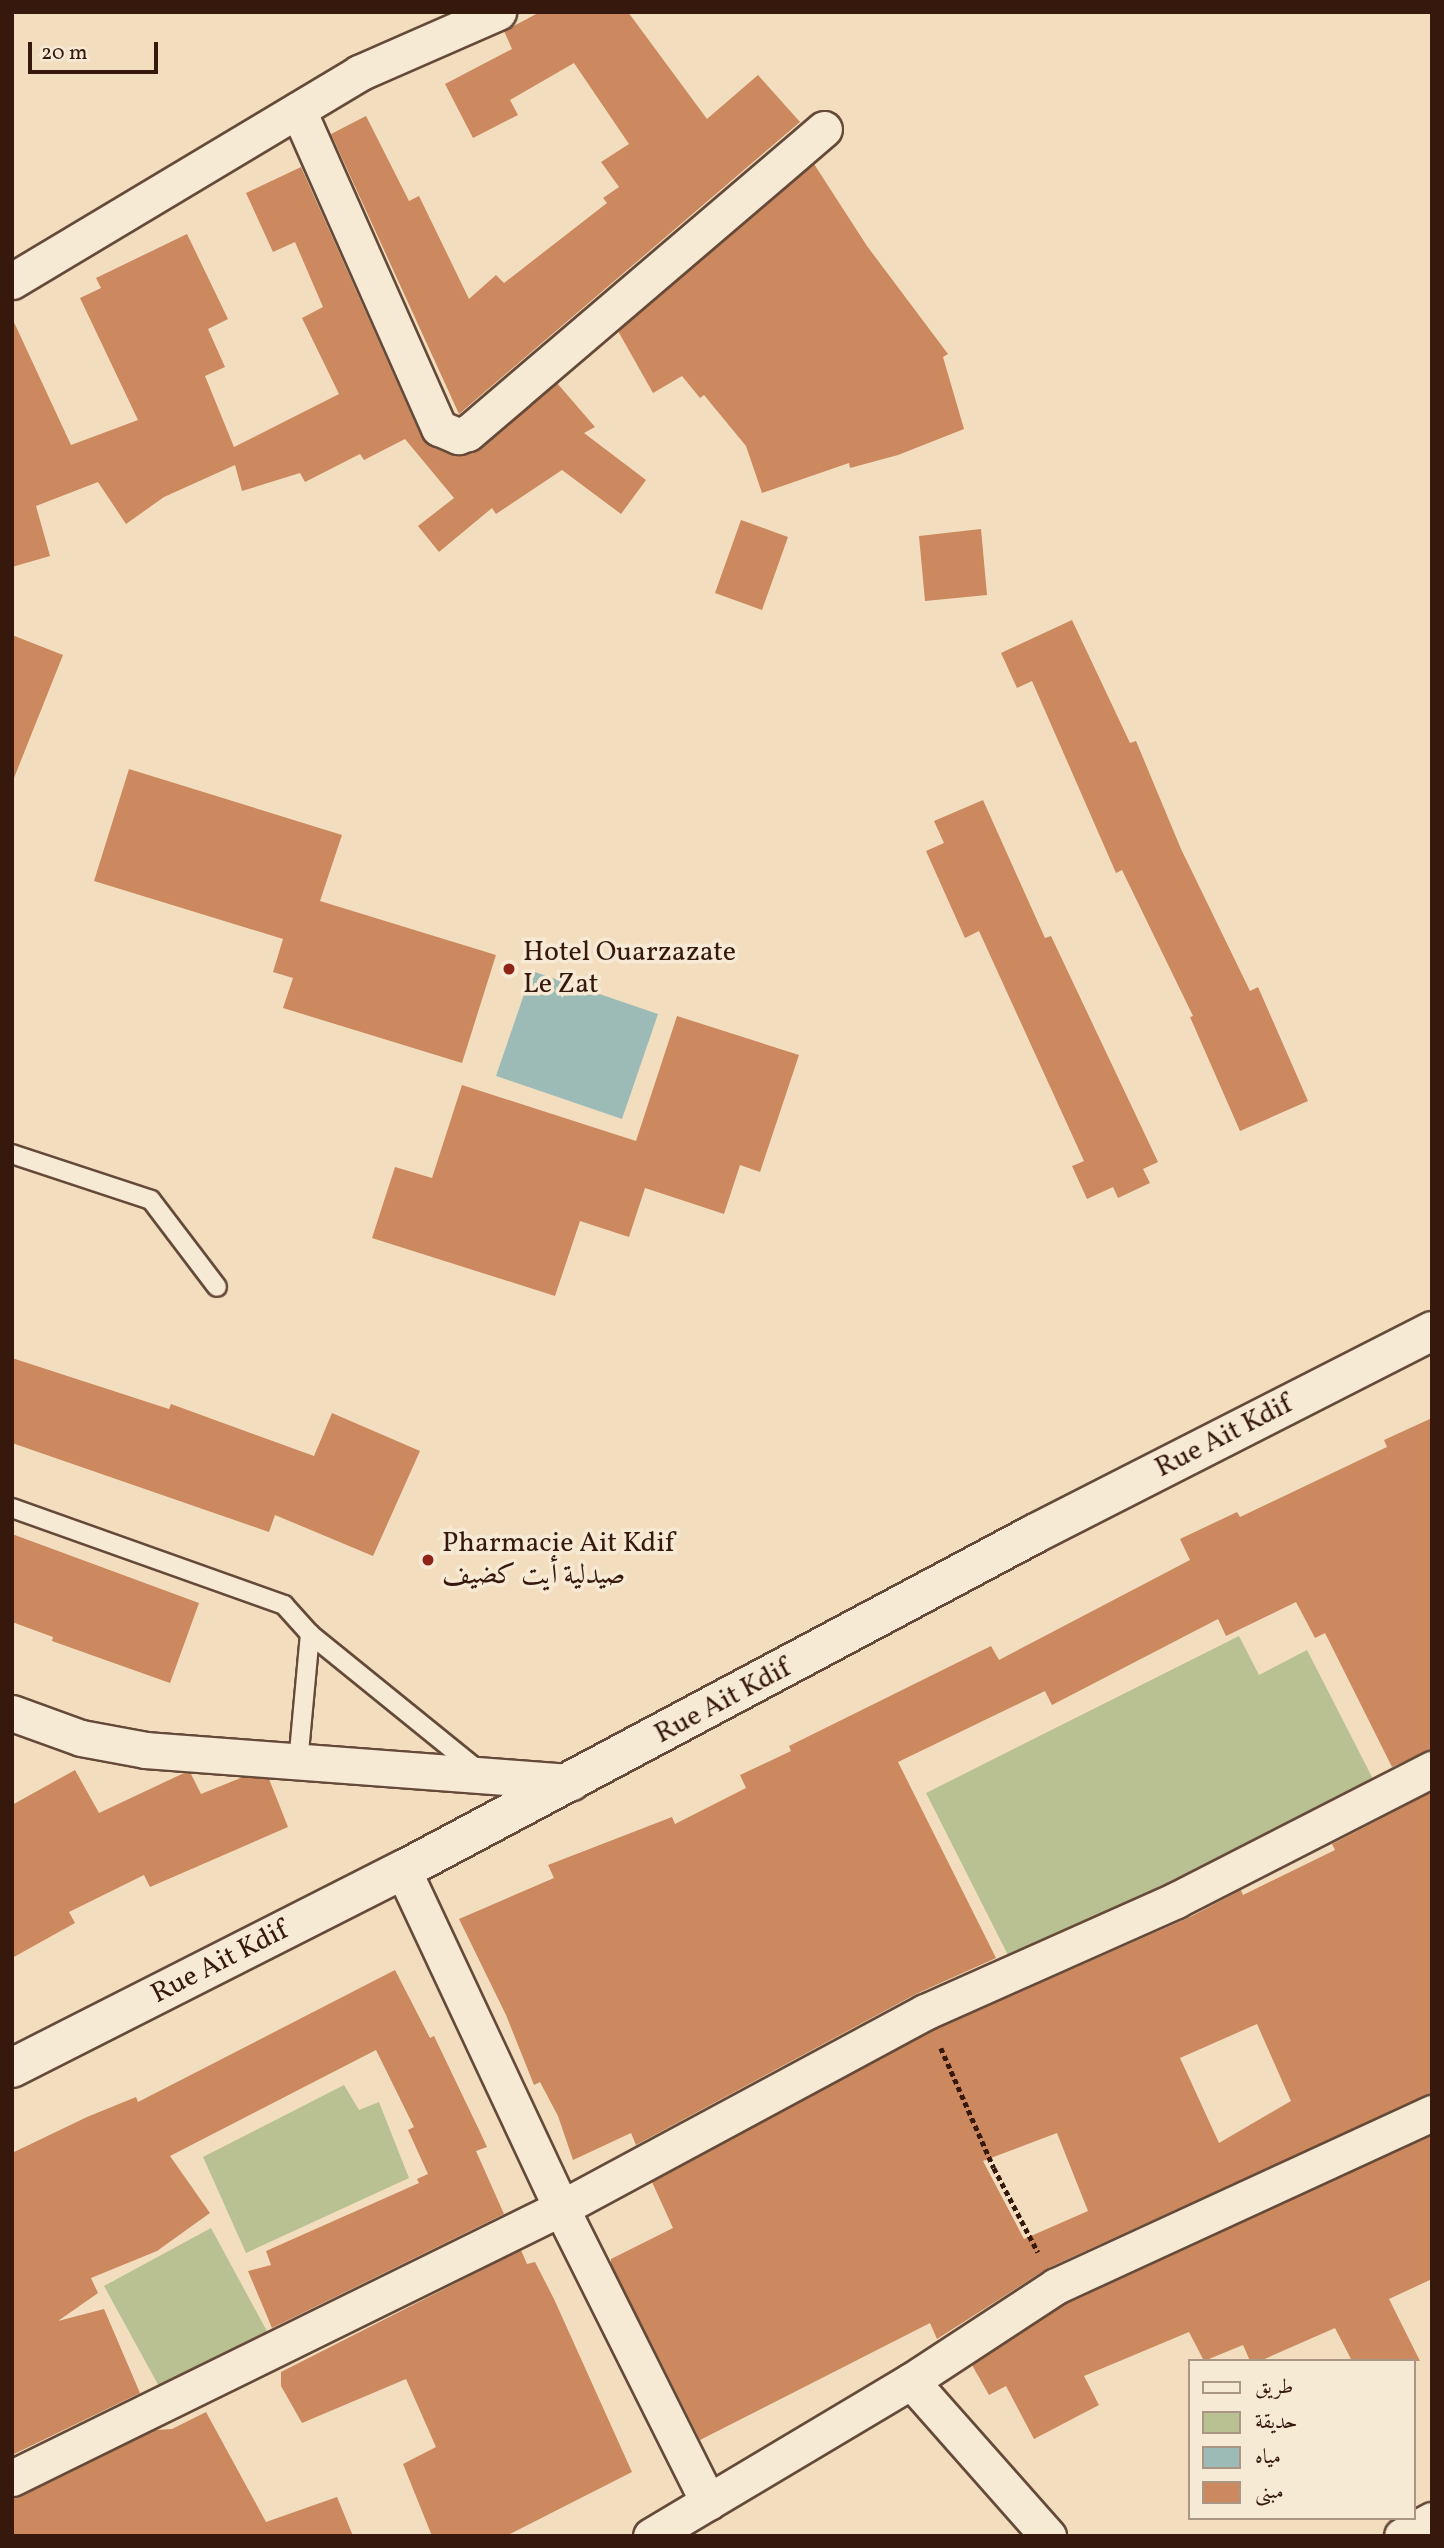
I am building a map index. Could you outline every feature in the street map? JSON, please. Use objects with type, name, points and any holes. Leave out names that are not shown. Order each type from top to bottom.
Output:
[{"type":"street","points":[[12,281],[359,74],[498,12]]},
{"type":"street","points":[[298,110],[439,428],[458,436],[468,433],[824,129]]},
{"type":"street","name":"Rue Ait Kdif","points":[[12,2068],[403,1870],[1034,1534],[1432,1331]]},
{"type":"street","points":[[12,1713],[81,1738],[146,1750],[572,1782]]},
{"type":"street","points":[[12,2477],[561,2208],[925,2012],[1176,1900],[1432,1769]]},
{"type":"street","points":[[403,1870],[561,2208],[708,2502]]},
{"type":"street","points":[[651,2536],[911,2381],[1056,2286],[1432,2113]]},
{"type":"street","points":[[911,2381],[1048,2536]]},
{"type":"street","points":[[1402,2536],[1432,2521]]},
{"type":"lane","points":[[12,1154],[151,1200],[217,1287]]},
{"type":"lane","points":[[12,1507],[266,1596],[300,1618],[310,1633],[485,1776]]},
{"type":"lane","points":[[298,1763],[310,1633]]},
{"type":"path","points":[[925,2012],[994,2168],[1056,2286]]},
{"type":"green space","points":[[1239,1636],[1259,1675],[1307,1650],[1374,1781],[1012,1963],[926,1793]]},
{"type":"green space","points":[[344,2085],[359,2110],[379,2102],[409,2178],[246,2253],[203,2157]]},
{"type":"green space","points":[[211,2228],[268,2333],[161,2390],[104,2286]]},
{"type":"water","points":[[532,971],[658,1014],[622,1119],[496,1076]]},
{"type":"building","points":[[540,12],[628,12],[707,119],[758,75],[800,122],[459,414],[331,134],[366,116],[409,201],[419,196],[469,299],[496,275],[504,283],[607,203],[603,198],[619,187],[601,162],[629,144],[574,63],[510,100],[518,115],[473,138],[445,84],[512,49],[504,31]]},
{"type":"building","points":[[814,164],[867,246],[948,354],[943,357],[964,429],[898,455],[850,468],[849,463],[762,493],[746,446],[704,395],[700,398],[682,376],[653,393],[618,331]]},
{"type":"building","points":[[301,167],[421,436],[430,446],[451,455],[474,452],[557,383],[595,427],[584,433],[646,480],[621,514],[562,470],[496,514],[492,508],[439,552],[418,526],[454,498],[405,439],[364,460],[360,454],[305,482],[300,473],[242,491],[235,465],[164,497],[126,524],[98,482],[36,506],[50,556],[12,567],[12,318],[71,445],[138,420],[80,298],[101,288],[96,278],[187,234],[228,319],[208,329],[225,367],[205,376],[234,447],[339,394],[302,318],[323,307],[295,242],[273,252],[246,193]]},
{"type":"building","points":[[741,520],[788,537],[762,610],[715,593]]},
{"type":"building","points":[[981,529],[987,595],[925,601],[919,536]]},
{"type":"building","points":[[1072,620],[1130,743],[1136,741],[1181,849],[1250,991],[1258,987],[1308,1101],[1240,1131],[1190,1017],[1193,1016],[1122,870],[1116,873],[1032,681],[1017,688],[1001,653]]},
{"type":"building","points":[[12,635],[63,655],[14,778],[12,778]]},
{"type":"building","points":[[129,769],[342,835],[320,901],[496,955],[462,1063],[283,1008],[293,978],[273,972],[283,939],[94,881]]},
{"type":"building","points":[[983,800],[1045,938],[1051,936],[1158,1162],[1143,1169],[1150,1183],[1118,1198],[1113,1187],[1087,1199],[1072,1166],[1084,1161],[979,931],[965,938],[926,851],[944,843],[934,821]]},
{"type":"building","points":[[677,1016],[799,1055],[760,1172],[740,1165],[724,1214],[645,1188],[629,1237],[580,1221],[555,1296],[372,1238],[395,1167],[432,1178],[462,1085],[636,1141]]},
{"type":"building","points":[[12,1358],[169,1409],[171,1404],[314,1456],[332,1413],[420,1451],[373,1556],[275,1515],[269,1532],[12,1443]]},
{"type":"building","points":[[1432,1418],[1432,1749],[1392,1767],[1325,1633],[1315,1638],[1296,1602],[1226,1636],[1218,1619],[1052,1705],[1045,1691],[898,1762],[996,1958],[916,1994],[636,2145],[631,2133],[573,2160],[558,2116],[540,2082],[534,2085],[506,2015],[459,1919],[554,1878],[548,1865],[672,1817],[675,1824],[746,1788],[740,1775],[791,1751],[789,1746],[991,1646],[999,1660],[1190,1560],[1180,1539],[1237,1512],[1240,1517],[1387,1447],[1384,1440]]},
{"type":"building","points":[[12,1534],[199,1603],[170,1683],[52,1641],[53,1637],[12,1622]]},
{"type":"building","points":[[75,1770],[99,1813],[184,1773],[191,1774],[201,1794],[243,1777],[269,1779],[288,1827],[150,1887],[144,1875],[69,1912],[75,1923],[12,1958],[12,1805]]},
{"type":"building","points":[[1432,1792],[1432,2093],[1048,2268],[937,2339],[930,2323],[700,2440],[611,2264],[611,2259],[673,2228],[652,2182],[934,2030],[1190,1917],[1241,1890],[1243,1895],[1335,1850],[1332,1844]],"holes":[[[1257,2024],[1291,2101],[1219,2143],[1180,2058]],[[1057,2133],[1088,2211],[1024,2239],[983,2161]]]},
{"type":"building","points":[[395,1970],[430,2038],[434,2036],[487,2147],[476,2151],[504,2214],[272,2328],[248,2271],[271,2265],[266,2251],[419,2183],[417,2179],[428,2174],[408,2130],[414,2127],[376,2050],[170,2156],[210,2213],[157,2251],[91,2278],[98,2293],[58,2321],[104,2309],[140,2393],[12,2455],[12,2153],[136,2097],[138,2102]]},
{"type":"building","points":[[1432,2135],[1432,2279],[1389,2299],[1420,2361],[1351,2359],[1335,2328],[1265,2359],[1249,2359],[1243,2345],[1203,2359],[1189,2332],[1084,2376],[1099,2405],[1034,2439],[1006,2386],[989,2395],[972,2365],[1066,2304]]},
{"type":"building","points":[[521,2250],[527,2264],[535,2262],[554,2299],[632,2472],[506,2536],[432,2536],[403,2464],[436,2447],[406,2379],[302,2423],[281,2386],[281,2372]]},
{"type":"building","points":[[206,2412],[266,2522],[337,2497],[353,2536],[12,2536],[12,2498],[155,2430],[172,2429]]},
{"type":"place","name":"Hotel Ouarzazate Le Zat","points":[[509,969]]},
{"type":"place","name":"Pharmacie Ait Kdif صيدلية أيت كضيف","points":[[428,1560]]}]
